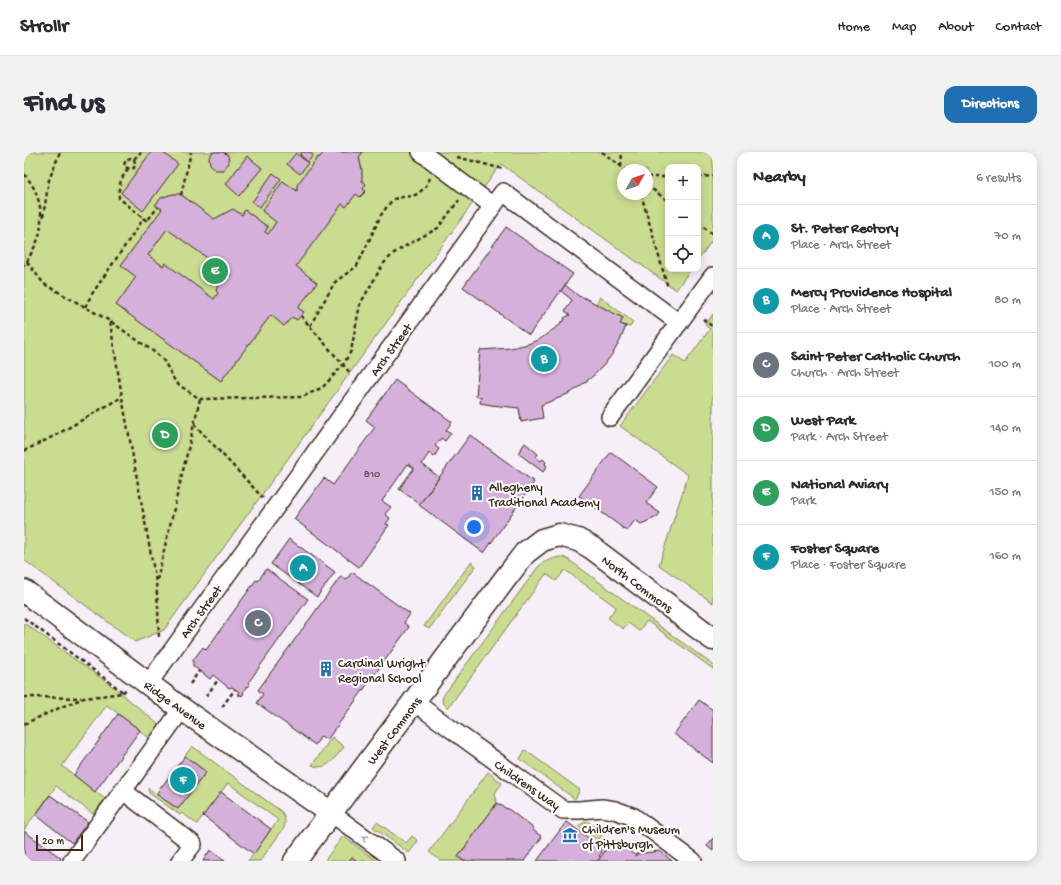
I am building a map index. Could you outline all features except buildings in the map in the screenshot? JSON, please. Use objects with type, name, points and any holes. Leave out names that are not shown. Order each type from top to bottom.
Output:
[{"type":"main road","name":"North Commons","points":[[559,535],[578,540],[592,548],[713,639]]},
{"type":"main road","name":"West Commons","points":[[295,861],[525,553],[542,540],[559,535]]},
{"type":"main road","name":"Ridge Avenue","points":[[24,591],[182,709],[331,813]]},
{"type":"street","points":[[421,152],[493,206]]},
{"type":"street","name":"Arch Street","points":[[148,684],[503,192],[679,323]]},
{"type":"street","points":[[610,417],[713,276]]},
{"type":"street","name":"Childrens Way","points":[[414,702],[563,810],[602,808],[615,810],[634,817],[693,861]]},
{"type":"street","points":[[72,861],[182,709]]},
{"type":"street","points":[[123,791],[192,844],[180,861]]},
{"type":"street","points":[[331,813],[397,861]]},
{"type":"path","points":[[24,265],[27,262],[38,239],[49,180],[60,152]]},
{"type":"path","points":[[128,169],[124,165],[126,160],[130,158],[134,159],[141,152]]},
{"type":"path","points":[[181,195],[191,152]]},
{"type":"path","points":[[602,152],[618,164]]},
{"type":"path","points":[[621,164],[622,152]]},
{"type":"path","points":[[310,326],[335,282],[357,266],[381,215],[388,205],[394,199],[413,196],[419,193],[426,186],[438,164],[446,154],[503,169]]},
{"type":"path","points":[[134,159],[135,166],[132,169],[128,169],[122,176],[118,192],[119,198],[147,221],[158,207]]},
{"type":"path","points":[[24,174],[34,188],[40,205],[42,221]]},
{"type":"path","points":[[701,177],[713,176]]},
{"type":"path","points":[[653,177],[665,177]]},
{"type":"path","points":[[27,262],[44,284],[110,322],[157,354],[164,362],[176,383],[200,399],[302,397],[323,388],[343,365],[351,351],[360,304],[384,264],[394,254],[407,245],[438,228],[469,187]]},
{"type":"path","points":[[653,190],[667,200]]},
{"type":"path","points":[[643,200],[668,288]]},
{"type":"path","points":[[85,307],[92,294],[144,218]]},
{"type":"path","points":[[701,225],[713,234]]},
{"type":"path","points":[[301,316],[352,376]]},
{"type":"path","points":[[703,319],[713,326]]},
{"type":"path","points":[[110,322],[122,397],[156,582],[159,640]]},
{"type":"path","points":[[24,451],[56,435],[122,397]]},
{"type":"path","points":[[156,582],[200,399]]},
{"type":"path","points":[[194,423],[263,498]]},
{"type":"path","points":[[24,618],[123,693],[84,698],[24,696]]},
{"type":"path","points":[[190,684],[199,671]]},
{"type":"path","points":[[206,696],[218,680]]},
{"type":"path","points":[[222,707],[235,689]]},
{"type":"path","points":[[24,724],[66,704],[84,698]]},
{"type":"green space","points":[[24,152],[713,152],[713,239],[701,256],[701,164],[665,164],[665,272],[689,272],[676,290],[501,164],[164,630],[135,642],[24,560]]},
{"type":"green space","points":[[600,297],[633,322],[630,327],[620,324],[623,318],[596,304]]},
{"type":"green space","points":[[713,314],[713,603],[659,565],[688,475],[620,426],[673,355],[685,363],[710,329],[705,325]]},
{"type":"green space","points":[[560,557],[569,560],[713,665],[713,669],[647,621],[639,631],[628,623],[623,629],[608,618],[616,607],[565,570],[556,581],[546,574],[448,708],[442,702],[443,696],[538,567],[548,560]]},
{"type":"green space","points":[[471,562],[476,566],[429,629],[424,626]]},
{"type":"green space","points":[[24,623],[115,688],[159,725],[149,738],[107,705],[62,766],[105,799],[93,814],[56,786],[24,830]]},
{"type":"green space","points":[[332,737],[344,747],[327,765],[318,767],[312,765]]},
{"type":"green space","points":[[192,746],[282,812],[285,820],[284,828],[260,861],[248,861],[278,820],[228,783],[197,824],[182,813],[180,815],[149,793],[148,788],[178,809],[206,772],[185,756]]},
{"type":"green space","points":[[525,750],[580,790],[575,799],[520,759]]},
{"type":"green space","points":[[488,772],[502,783],[495,793],[497,803],[458,857],[464,861],[441,861],[429,852]]},
{"type":"green space","points":[[587,821],[603,833],[598,841],[578,826]]},
{"type":"green space","points":[[377,822],[406,843],[412,836],[418,841],[409,853],[373,827]]},
{"type":"green space","points":[[343,836],[377,861],[357,861],[352,857],[349,861],[326,861],[325,860]]},
{"type":"water","points":[[205,267],[215,268],[217,271],[227,276],[221,279],[216,275],[203,277],[202,274]]},
{"type":"place","name":"National Aviary","points":[[215,271]]},
{"type":"place","name":"Mercy Providence Hospital","points":[[544,359]]},
{"type":"place","name":"West Park","points":[[165,435]]},
{"type":"place","name":"Allegheny Traditional Academy","points":[[477,493]]},
{"type":"place","name":"St. Peter Rectory","points":[[303,568]]},
{"type":"place","name":"Saint Peter Catholic Church","points":[[258,623]]},
{"type":"place","name":"Cardinal Wright Regional School","points":[[326,669]]},
{"type":"place","name":"Foster Square","points":[[183,780]]},
{"type":"place","name":"Children's Museum of Pittsburgh","points":[[570,835]]}]
